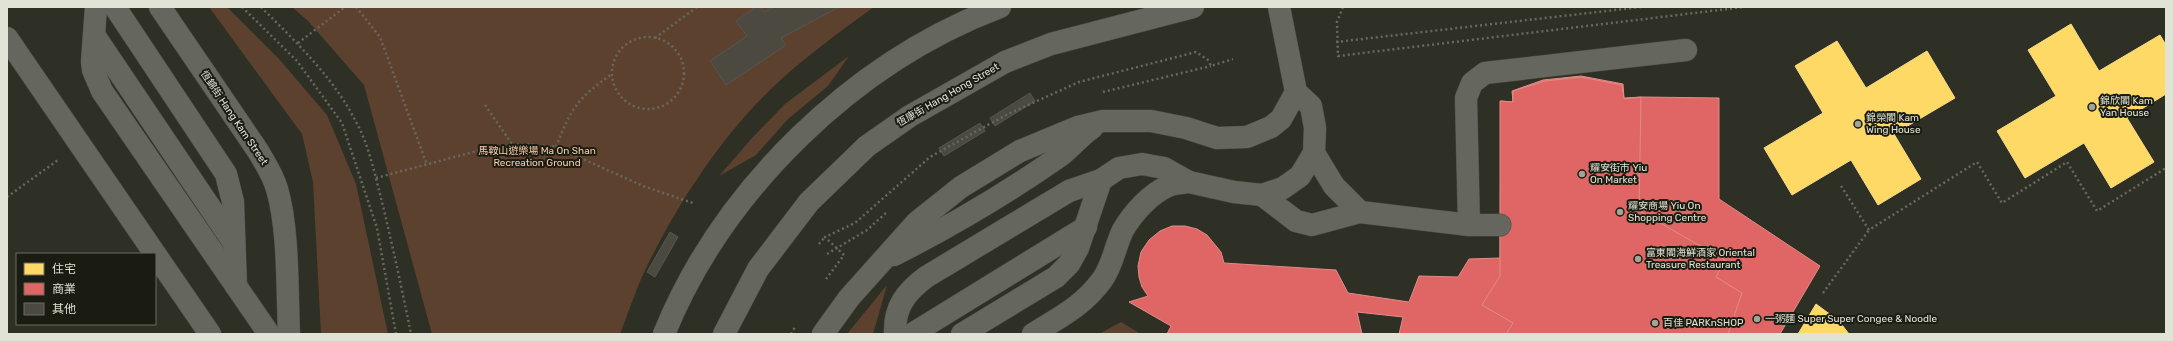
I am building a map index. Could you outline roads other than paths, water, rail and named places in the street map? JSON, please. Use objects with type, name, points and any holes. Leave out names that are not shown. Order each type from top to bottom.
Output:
[{"type":"street","points":[[96,7],[93,70],[102,91],[269,334]]},
{"type":"street","points":[[115,7],[226,174],[233,202],[236,286]]},
{"type":"street","name":"恆錦街 Hang Kam Street","points":[[160,7],[258,151],[269,169],[277,188],[283,223],[289,334]]},
{"type":"street","points":[[664,334],[690,278],[711,243],[759,180],[806,129],[839,100],[936,36],[970,18],[1000,7]]},
{"type":"street","name":"恆康街 Hang Hong Street","points":[[724,334],[758,269],[809,202],[867,146],[910,116],[1005,62],[1051,44],[1193,7]]},
{"type":"street","points":[[895,334],[894,325],[898,308],[910,289],[926,277],[1069,191],[1101,180],[1119,168],[1142,164],[1164,168],[1189,182],[1234,192],[1262,195],[1284,188],[1300,176],[1314,153],[1315,128],[1311,106],[1296,92],[1279,7]]},
{"type":"street","points":[[94,35],[234,243]]},
{"type":"street","points":[[7,38],[154,253]]},
{"type":"street","points":[[1469,225],[1466,98],[1472,83],[1485,73],[1686,50]]},
{"type":"street","points":[[822,334],[849,298],[917,222],[961,187],[1020,151],[1078,127],[1103,120],[1151,121],[1186,128],[1217,138],[1247,137],[1271,127],[1281,119],[1296,92]]},
{"type":"street","points":[[1314,153],[1334,186],[1360,212]]},
{"type":"street","points":[[962,334],[1056,277],[1069,264],[1078,248],[1086,227],[1101,180]]},
{"type":"street","points":[[1033,334],[1083,303],[1103,279],[1114,257],[1123,231],[1136,212],[1154,195],[1169,186],[1189,182]]},
{"type":"street","points":[[1262,195],[1296,221],[1312,224],[1360,212],[1469,225],[1500,225]]},
{"type":"street","points":[[912,334],[1086,227]]},
{"type":"street","points":[[156,255],[210,334]]},
{"type":"place","name":"錦欣閣 Kam Yan House","points":[[2092,107]]},
{"type":"place","name":"錦榮閣 Kam Wing House","points":[[1858,124]]},
{"type":"place","name":"耀安街市 Yiu On Market","points":[[1582,174]]},
{"type":"place","name":"耀安商場 Yiu On Shopping Centre","points":[[1620,212]]},
{"type":"place","name":"富東閣海鮮酒家 Oriental Treasure Restaurant","points":[[1638,259]]},
{"type":"place","name":"一粥麵 Super Super Congee & Noodle","points":[[1757,319]]},
{"type":"place","name":"百佳 PARKnSHOP","points":[[1655,323]]},
{"type":"park label","name":"馬鞍山遊樂場 Ma On Shan Recreation Ground","points":[[537,156]]}]
